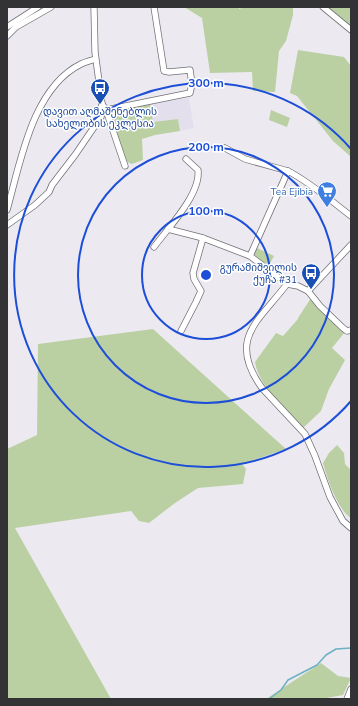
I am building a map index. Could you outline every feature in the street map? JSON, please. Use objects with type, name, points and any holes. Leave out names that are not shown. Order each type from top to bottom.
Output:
[{"type":"street","points":[[7,27],[38,7]]},
{"type":"street","points":[[7,36],[16,27],[50,7]]},
{"type":"street","points":[[7,225],[35,205],[49,192],[101,117],[102,104],[95,59],[94,7]]},
{"type":"street","points":[[106,110],[190,93],[192,84],[190,70],[164,71],[154,7]]},
{"type":"street","points":[[323,7],[351,30]]},
{"type":"street","points":[[7,210],[27,139],[39,110],[51,90],[63,77],[80,64],[95,59]]},
{"type":"street","points":[[102,104],[106,110],[125,166]]},
{"type":"street","points":[[225,148],[244,159],[288,171],[305,180],[325,194],[351,216]]},
{"type":"street","points":[[154,247],[187,203],[198,180],[198,170],[186,159]]},
{"type":"street","points":[[250,256],[288,171]]},
{"type":"street","points":[[168,229],[203,238],[250,256],[287,284],[298,286],[308,291],[335,321],[345,330],[350,330]]},
{"type":"street","points":[[181,331],[201,291],[194,279],[193,273],[203,238]]},
{"type":"street","points":[[308,291],[351,244]]},
{"type":"street","points":[[287,284],[251,330],[246,347],[247,360],[262,388],[305,434],[330,497],[343,521],[351,528]]},
{"type":"street","points":[[347,699],[351,689]]},
{"type":"shaded area","points":[[189,98],[194,128],[180,131],[178,119],[153,122],[150,104]]},
{"type":"green space","points":[[184,7],[239,7],[239,9],[244,7],[293,7],[293,15],[286,41],[279,51],[275,92],[253,91],[252,72],[210,73],[202,18]]},
{"type":"green space","points":[[326,7],[351,7],[351,27]]},
{"type":"green space","points":[[298,50],[344,57],[351,66],[351,157],[333,141],[297,96],[290,93]]},
{"type":"green space","points":[[150,104],[153,122],[178,119],[180,131],[155,135],[142,139],[143,160],[132,164],[125,161],[109,112]]},
{"type":"green space","points":[[271,110],[290,118],[287,127],[269,120]]},
{"type":"green space","points":[[257,248],[274,256],[269,265],[255,258],[254,253]]},
{"type":"green space","points":[[311,298],[345,332],[332,348],[345,360],[329,389],[321,411],[303,428],[274,398],[262,380],[255,362],[276,333],[283,336],[298,319]]},
{"type":"green space","points":[[153,329],[286,449],[242,464],[246,469],[243,484],[198,488],[149,523],[139,521],[131,511],[15,528],[111,699],[7,699],[7,449],[37,435],[38,344]]},
{"type":"green space","points":[[337,445],[344,453],[345,464],[351,470],[351,518],[346,514],[337,501],[323,463],[329,453]]},
{"type":"green space","points":[[321,663],[338,676],[351,678],[343,695],[321,699],[266,699]]},
{"type":"waterway","points":[[269,699],[281,690],[288,680],[317,665],[326,655],[336,649],[351,648]]},
{"type":"place","name":"დავით აღმაშენებლის სახელობის ეკლესია","points":[[100,105]]},
{"type":"place","name":"Tea Ejibia","points":[[327,208]]},
{"type":"place","name":"გურამიშვილის ქუჩა #31","points":[[311,290]]}]
